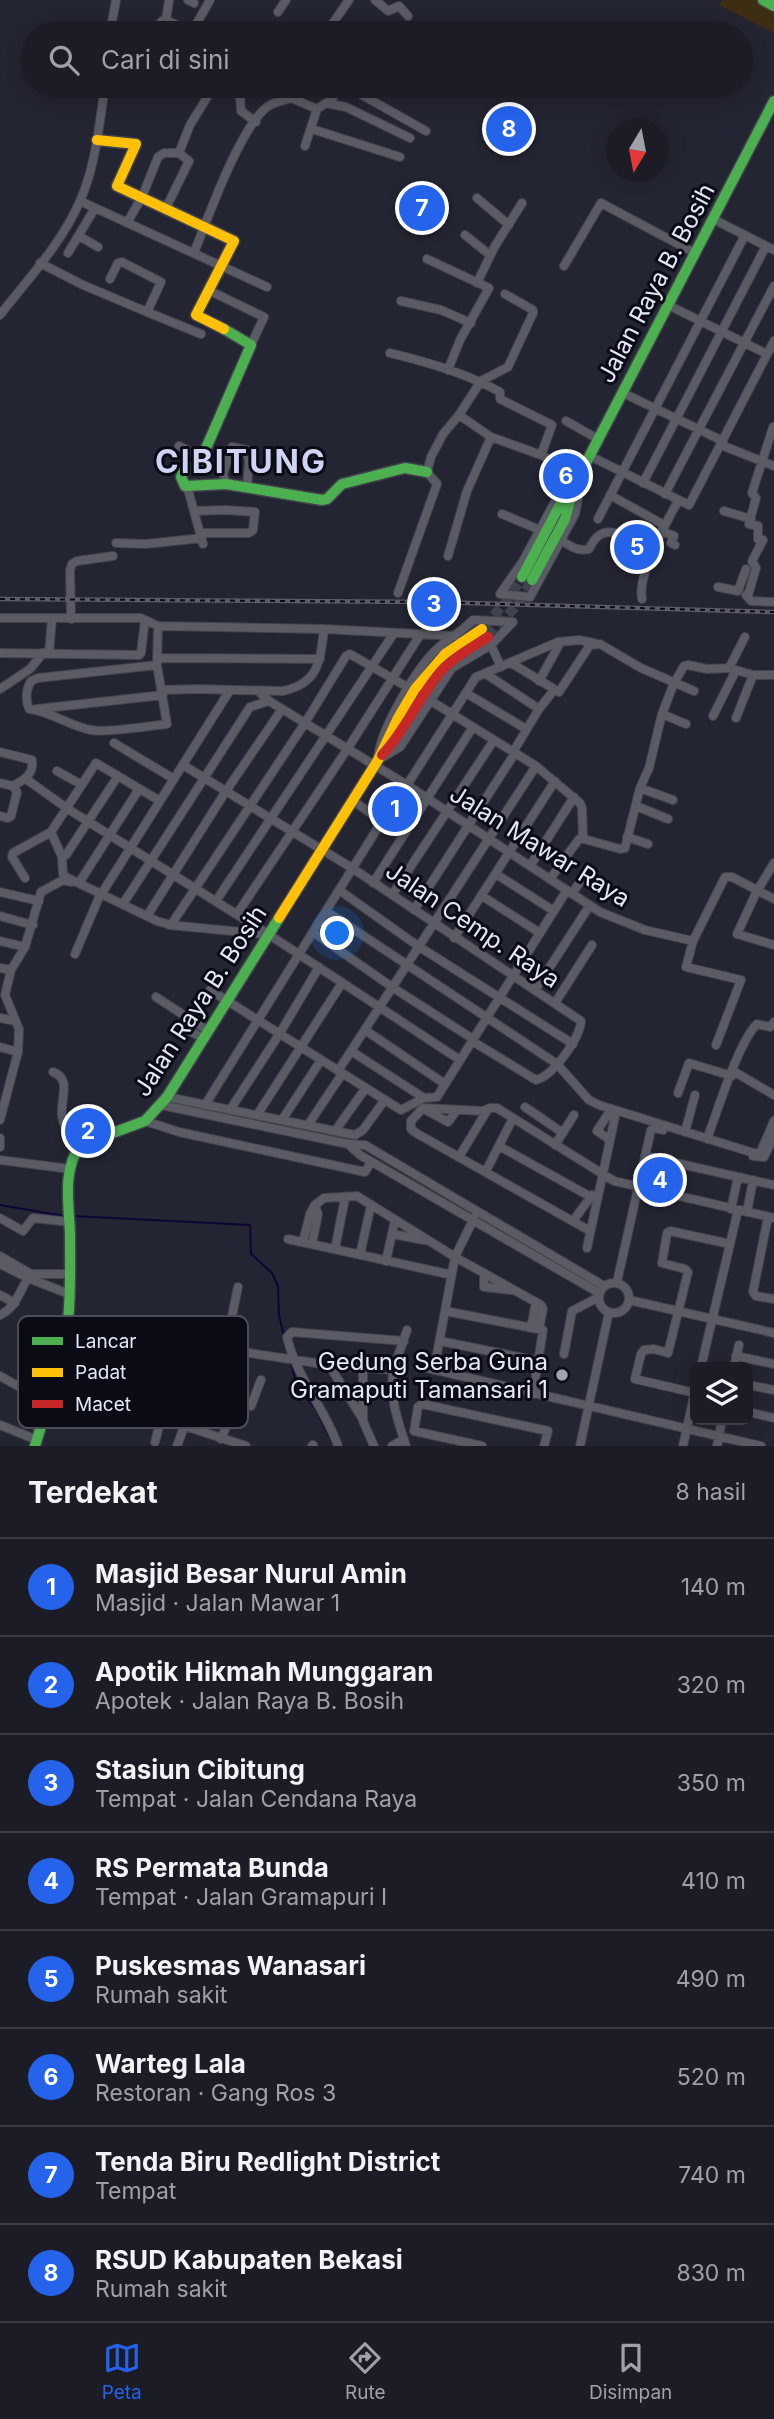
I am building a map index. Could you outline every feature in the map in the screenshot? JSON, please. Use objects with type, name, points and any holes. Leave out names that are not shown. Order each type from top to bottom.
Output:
[{"type":"main road","points":[[763,0],[774,6]]},
{"type":"main road","name":"Jalan Raya B. Bosih","points":[[577,479],[774,101]]},
{"type":"main road","points":[[97,140],[136,144],[117,184],[234,241],[196,312],[197,316],[251,345],[202,457],[197,465],[183,472],[182,481],[187,486],[226,484],[322,500],[327,499],[342,484],[405,468],[427,472]]},
{"type":"main road","points":[[527,579],[565,519],[577,479]]},
{"type":"main road","points":[[376,762],[388,736],[434,664],[448,651],[487,637]]},
{"type":"main road","name":"Jalan Raya B. Bosih","points":[[80,1145],[145,1121],[164,1101],[376,762]]},
{"type":"main road","points":[[67,1316],[70,1169],[75,1151],[80,1145]]},
{"type":"street","points":[[112,21],[116,0]]},
{"type":"street","points":[[165,19],[169,0]]},
{"type":"street","points":[[198,21],[210,0]]},
{"type":"street","points":[[278,12],[286,0]]},
{"type":"street","points":[[334,21],[349,0]]},
{"type":"street","points":[[375,0],[388,11],[399,6],[408,16]]},
{"type":"street","points":[[0,315],[64,230],[80,201],[92,166],[103,98]]},
{"type":"street","points":[[179,153],[190,125],[207,98]]},
{"type":"street","points":[[240,98],[241,111],[256,122]]},
{"type":"street","points":[[194,253],[244,137],[268,106],[290,98],[317,109]]},
{"type":"street","points":[[305,146],[317,109],[333,98]]},
{"type":"street","points":[[367,98],[426,131]]},
{"type":"street","points":[[326,103],[346,107],[411,138]]},
{"type":"street","points":[[312,129],[400,158]]},
{"type":"street","points":[[127,223],[142,197],[158,157],[164,153],[179,153],[189,161],[166,208]]},
{"type":"street","points":[[477,198],[509,225]]},
{"type":"street","points":[[80,201],[267,287]]},
{"type":"street","points":[[477,282],[522,203]]},
{"type":"street","points":[[564,266],[601,203],[695,253]]},
{"type":"street","points":[[68,253],[94,208]]},
{"type":"street","points":[[643,483],[721,332],[770,248],[713,219]]},
{"type":"street","points":[[465,235],[490,255]]},
{"type":"street","points":[[79,236],[98,247]]},
{"type":"street","points":[[598,519],[745,236]]},
{"type":"street","points":[[427,260],[489,288],[460,340],[448,370]]},
{"type":"street","points":[[110,279],[118,263],[122,262],[161,281],[147,312]]},
{"type":"street","points":[[40,263],[83,285],[201,334]]},
{"type":"street","points":[[665,494],[774,286]]},
{"type":"street","points":[[208,290],[264,317],[251,345]]},
{"type":"street","points":[[398,593],[437,484],[427,472],[431,457],[443,434],[481,381],[508,367],[533,313],[527,305],[505,294]]},
{"type":"street","points":[[401,301],[441,310],[471,323]]},
{"type":"street","points":[[668,305],[767,354]]},
{"type":"street","points":[[590,456],[688,505],[774,341]]},
{"type":"street","points":[[390,353],[481,381],[500,392],[500,398],[552,425],[541,455]]},
{"type":"street","points":[[623,393],[774,466]]},
{"type":"street","points":[[459,415],[491,437],[541,455],[577,479]]},
{"type":"street","points":[[566,421],[598,439]]},
{"type":"street","points":[[773,428],[752,493],[756,502],[749,524],[758,526],[758,538],[764,540],[752,561],[756,568],[747,599],[774,602]]},
{"type":"street","points":[[448,556],[467,491],[491,437]]},
{"type":"street","points":[[178,446],[202,457]]},
{"type":"street","points":[[226,484],[223,474],[232,447],[237,447],[247,450],[247,487]]},
{"type":"street","name":"Jalan Raya B. Bosih","points":[[577,479],[577,507],[530,597],[500,594],[540,530],[556,498],[577,479]]},
{"type":"street","points":[[187,486],[202,538]]},
{"type":"street","points":[[610,495],[674,536],[671,543],[676,545]]},
{"type":"street","points":[[642,599],[643,581],[650,560],[678,500]]},
{"type":"street","points":[[116,542],[146,544],[249,533],[253,530],[255,512],[194,511]]},
{"type":"street","points":[[724,511],[751,519]]},
{"type":"street","points":[[502,514],[540,530]]},
{"type":"street","points":[[561,540],[573,548],[583,550],[589,549],[598,535],[605,532],[615,533],[621,550],[650,560]]},
{"type":"street","points":[[71,619],[72,565],[76,561],[113,556]]},
{"type":"street","points":[[737,591],[746,569]]},
{"type":"street","points":[[718,587],[748,596]]},
{"type":"street","points":[[0,618],[145,620],[159,626],[324,629],[456,636]]},
{"type":"street","points":[[0,689],[30,669],[46,653],[52,619]]},
{"type":"street","points":[[0,653],[139,655],[145,620]]},
{"type":"street","name":"Jalan Raya B. Bosih","points":[[473,620],[513,622],[487,637],[452,668],[400,747],[376,762],[382,735],[432,654],[473,620]]},
{"type":"street","points":[[37,709],[58,720],[94,730],[167,724],[157,662],[159,626]]},
{"type":"street","points":[[320,659],[157,662],[38,678],[31,681],[27,690],[29,709],[162,692],[282,691],[303,685],[311,678],[320,659],[324,629]]},
{"type":"street","points":[[216,901],[394,633]]},
{"type":"street","points":[[237,914],[420,635]]},
{"type":"street","points":[[487,637],[501,667]]},
{"type":"street","points":[[713,716],[745,637]]},
{"type":"street","points":[[407,785],[473,680],[559,643],[579,640],[607,647],[641,668],[694,691]]},
{"type":"street","points":[[538,681],[559,643]]},
{"type":"street","points":[[414,911],[539,709],[557,691],[594,643]]},
{"type":"street","points":[[171,925],[305,723],[346,656],[350,654],[409,688]]},
{"type":"street","points":[[511,663],[557,691]]},
{"type":"street","points":[[581,839],[625,848],[662,714],[674,682],[686,665],[708,669],[733,669],[753,675],[774,675]]},
{"type":"street","points":[[486,674],[539,709]]},
{"type":"street","points":[[736,718],[753,675]]},
{"type":"street","points":[[75,954],[101,894],[230,690]]},
{"type":"street","name":"Jalan Mawar Raya","points":[[258,691],[305,723],[376,762],[600,912],[645,930],[693,941]]},
{"type":"street","points":[[466,693],[526,729]]},
{"type":"street","points":[[123,904],[250,707],[269,701]]},
{"type":"street","points":[[431,701],[536,766],[580,803],[581,839],[550,879]]},
{"type":"street","points":[[148,916],[226,791],[282,709]]},
{"type":"street","points":[[662,714],[686,724]]},
{"type":"street","points":[[373,883],[473,727]]},
{"type":"street","points":[[392,895],[494,740]]},
{"type":"street","points":[[114,743],[174,779]]},
{"type":"street","points":[[0,752],[32,760],[33,766],[26,779],[13,786],[0,783]]},
{"type":"street","points":[[25,878],[12,857],[13,853],[51,832],[96,763],[160,801]]},
{"type":"street","name":"Jalan Cemp. Raya","points":[[183,765],[352,868],[581,1021],[578,1037],[573,1044]]},
{"type":"street","points":[[308,1125],[351,1051],[536,766]]},
{"type":"street","points":[[57,771],[82,785]]},
{"type":"street","points":[[62,858],[118,776]]},
{"type":"street","points":[[26,779],[68,809],[237,914],[460,1060]]},
{"type":"street","points":[[454,937],[555,781]]},
{"type":"street","points":[[0,816],[11,816],[17,792],[13,786]]},
{"type":"street","points":[[640,788],[673,800]]},
{"type":"street","points":[[79,883],[139,789]]},
{"type":"street","points":[[530,866],[574,797]]},
{"type":"street","points":[[352,800],[403,836]]},
{"type":"street","points":[[636,806],[668,819]]},
{"type":"street","points":[[205,1105],[382,821]]},
{"type":"street","points":[[51,832],[62,858],[63,877]]},
{"type":"street","points":[[627,837],[648,844]]},
{"type":"street","points":[[774,863],[757,891],[737,934],[774,945]]},
{"type":"street","points":[[496,874],[554,911]]},
{"type":"street","points":[[63,877],[171,925]]},
{"type":"street","points":[[63,877],[146,918],[171,925],[267,935]]},
{"type":"street","points":[[0,1120],[18,1052],[19,1029],[2,994],[10,970],[25,947],[41,892],[63,877]]},
{"type":"street","points":[[716,1045],[741,980],[686,967],[693,941],[725,877],[732,877],[774,899]]},
{"type":"street","points":[[210,990],[401,1110],[424,1098],[437,1097],[554,911],[581,880]]},
{"type":"street","points":[[313,932],[392,987],[536,1080],[545,1077],[573,1044],[418,946],[339,890]]},
{"type":"street","points":[[0,892],[39,901]]},
{"type":"street","points":[[482,896],[540,933]]},
{"type":"street","points":[[535,990],[590,905]]},
{"type":"street","points":[[326,911],[405,966],[557,1064],[589,1100],[630,1116],[759,1153],[774,1121]]},
{"type":"street","points":[[0,916],[33,925]]},
{"type":"street","points":[[0,941],[25,947]]},
{"type":"street","points":[[555,1003],[592,945]]},
{"type":"street","points":[[230,1110],[280,1034],[319,967]]},
{"type":"street","points":[[0,968],[10,970]]},
{"type":"street","points":[[257,1115],[342,983]]},
{"type":"street","points":[[156,997],[205,1035]]},
{"type":"street","points":[[0,1018],[15,1021]]},
{"type":"street","points":[[707,1139],[732,1074],[756,1025],[770,1027],[774,1022]]},
{"type":"street","points":[[182,1027],[205,1035]]},
{"type":"street","points":[[365,1030],[445,1084]]},
{"type":"street","points":[[0,1047],[18,1052]]},
{"type":"street","points":[[351,1051],[424,1098]]},
{"type":"street","points":[[282,1120],[321,1060]]},
{"type":"street","points":[[678,1093],[688,1063],[732,1074],[774,1095]]},
{"type":"street","points":[[53,1072],[61,1075],[65,1081],[62,1117],[65,1127],[80,1145]]},
{"type":"street","points":[[335,1131],[365,1088]]},
{"type":"street","points":[[685,1132],[695,1095]]},
{"type":"street","points":[[164,1101],[205,1105],[360,1134],[384,1101]]},
{"type":"street","points":[[164,1101],[348,1144],[365,1145],[478,1211],[601,1292]]},
{"type":"street","points":[[526,1107],[563,1133]]},
{"type":"street","points":[[423,1108],[448,1122],[457,1110]]},
{"type":"street","points":[[423,1108],[483,1111],[497,1108],[555,1144],[602,1178],[771,1218],[753,1292],[756,1296],[774,1299]]},
{"type":"street","points":[[423,1108],[411,1121],[411,1129],[590,1231]]},
{"type":"street","points":[[459,1157],[489,1108]]},
{"type":"street","points":[[555,1144],[574,1115]]},
{"type":"street","points":[[486,1171],[513,1118]]},
{"type":"street","points":[[145,1121],[179,1132],[365,1172],[371,1162]]},
{"type":"street","points":[[564,1354],[572,1311],[617,1282],[651,1130],[655,1128],[761,1158],[766,1155],[774,1136]]},
{"type":"street","points":[[0,1137],[0,1147]]},
{"type":"street","points":[[587,1248],[610,1140]]},
{"type":"street","points":[[348,1144],[356,1153],[371,1162],[601,1292]]},
{"type":"street","points":[[499,1146],[591,1197]]},
{"type":"street","points":[[645,1156],[774,1185]]},
{"type":"street","points":[[0,1160],[70,1169]]},
{"type":"street","points":[[738,1177],[739,1210]]},
{"type":"street","points":[[573,1221],[602,1178]]},
{"type":"street","points":[[702,1362],[739,1210],[754,1180]]},
{"type":"street","points":[[307,1243],[318,1214],[315,1205],[324,1198],[357,1196],[484,1273],[484,1287],[514,1290],[536,1302],[543,1309],[535,1329]]},
{"type":"street","points":[[335,1249],[345,1198]]},
{"type":"street","points":[[360,1255],[371,1205]]},
{"type":"street","points":[[434,1370],[455,1257],[478,1211]]},
{"type":"street","points":[[0,1218],[23,1231],[33,1218],[70,1218]]},
{"type":"street","points":[[386,1261],[395,1220]]},
{"type":"street","points":[[690,1391],[634,1383],[640,1354],[644,1350],[654,1349],[671,1354],[677,1311],[688,1271],[662,1263],[668,1232],[730,1244]]},
{"type":"street","points":[[392,1234],[429,1241]]},
{"type":"street","points":[[288,1239],[452,1275]]},
{"type":"street","points":[[0,1256],[29,1276],[69,1274]]},
{"type":"street","points":[[0,1264],[69,1294]]},
{"type":"street","points":[[0,1315],[15,1303],[29,1276]]},
{"type":"street","points":[[601,1292],[602,1308],[609,1312],[621,1311],[629,1300],[626,1287],[617,1282]]},
{"type":"street","points":[[232,1316],[238,1287]]},
{"type":"street","points":[[0,1295],[15,1303]]},
{"type":"street","points":[[629,1300],[774,1333]]},
{"type":"street","points":[[445,1311],[544,1332],[533,1394]]},
{"type":"street","points":[[580,1446],[609,1312]]},
{"type":"street","points":[[391,1446],[405,1442],[397,1424],[394,1370],[407,1330]]},
{"type":"street","points":[[338,1446],[324,1414],[299,1372],[287,1338],[292,1332],[404,1341]]},
{"type":"street","points":[[439,1341],[539,1361]]},
{"type":"street","points":[[735,1362],[739,1345]]},
{"type":"street","points":[[248,1354],[329,1365],[394,1370]]},
{"type":"street","points":[[736,1356],[774,1364]]},
{"type":"street","points":[[329,1365],[363,1421],[374,1446]]},
{"type":"street","points":[[418,1366],[761,1446]]},
{"type":"street","points":[[363,1368],[363,1421]]},
{"type":"street","points":[[0,1376],[18,1386]]},
{"type":"street","points":[[248,1406],[251,1406],[261,1380]]},
{"type":"street","points":[[753,1386],[774,1390]]},
{"type":"street","points":[[482,1446],[414,1431],[418,1407],[422,1405],[548,1431],[544,1446]]},
{"type":"street","points":[[753,1413],[774,1418]]},
{"type":"street","points":[[683,1446],[690,1415]]},
{"type":"street","points":[[0,1425],[36,1443]]},
{"type":"street","points":[[717,1446],[721,1425]]},
{"type":"street","points":[[155,1442],[159,1428]]},
{"type":"street","points":[[177,1446],[184,1428]]},
{"type":"street","points":[[187,1428],[246,1446]]},
{"type":"street","points":[[221,1439],[226,1428]]},
{"type":"shaded area","points":[[722,0],[774,0],[774,33],[753,21],[719,5]]},
{"type":"waterway","points":[[0,1205],[64,1216]]},
{"type":"waterway","points":[[73,1216],[250,1225],[251,1254],[272,1273],[278,1286],[279,1315],[284,1336]]},
{"type":"waterway","points":[[291,1363],[297,1387],[315,1408],[333,1444]]},
{"type":"tunnel","points":[[484,627],[508,599],[522,577]]},
{"type":"tunnel","points":[[488,637],[516,606],[532,580]]},
{"type":"railway","points":[[0,599],[433,602],[774,612]]},
{"type":"traffic: fast","points":[[763,0],[774,6]]},
{"type":"traffic: fast","points":[[522,577],[562,501],[575,484],[774,101]]},
{"type":"traffic: fast","points":[[224,329],[251,345],[200,462],[183,472],[181,477],[185,486],[226,484],[322,500],[327,499],[342,484],[405,468],[427,472]]},
{"type":"traffic: fast","points":[[532,580],[565,519],[574,487]]},
{"type":"traffic: fast","points":[[68,1316],[68,1188],[74,1155],[80,1145],[145,1121],[167,1097],[279,918]]},
{"type":"traffic: fast","points":[[35,1446],[41,1428]]},
{"type":"traffic: slow","points":[[97,140],[136,144],[117,186],[234,241],[196,315],[224,329]]},
{"type":"traffic: slow","points":[[279,918],[378,760],[415,689],[445,654],[482,629]]},
{"type":"traffic: jam","points":[[382,755],[443,669],[488,637]]},
{"type":"place","name":"RSUD Kabupaten Bekasi","points":[[509,129]]},
{"type":"place","name":"Tenda Biru Redlight District","points":[[422,208]]},
{"type":"place","name":"Warteg Lala","points":[[566,476]]},
{"type":"place","name":"Puskesmas Wanasari","points":[[637,547]]},
{"type":"place","name":"Stasiun Cibitung","points":[[434,604]]},
{"type":"place","name":"Masjid Besar Nurul Amin","points":[[395,809]]},
{"type":"place","name":"Apotik Hikmah Munggaran","points":[[88,1131]]},
{"type":"place","name":"RS Permata Bunda","points":[[660,1180]]},
{"type":"place","name":"Gedung Serba Guna Gramaputi Tamansari 1","points":[[562,1375]]},
{"type":"district","name":"CIBITUNG","points":[[241,461]]}]
